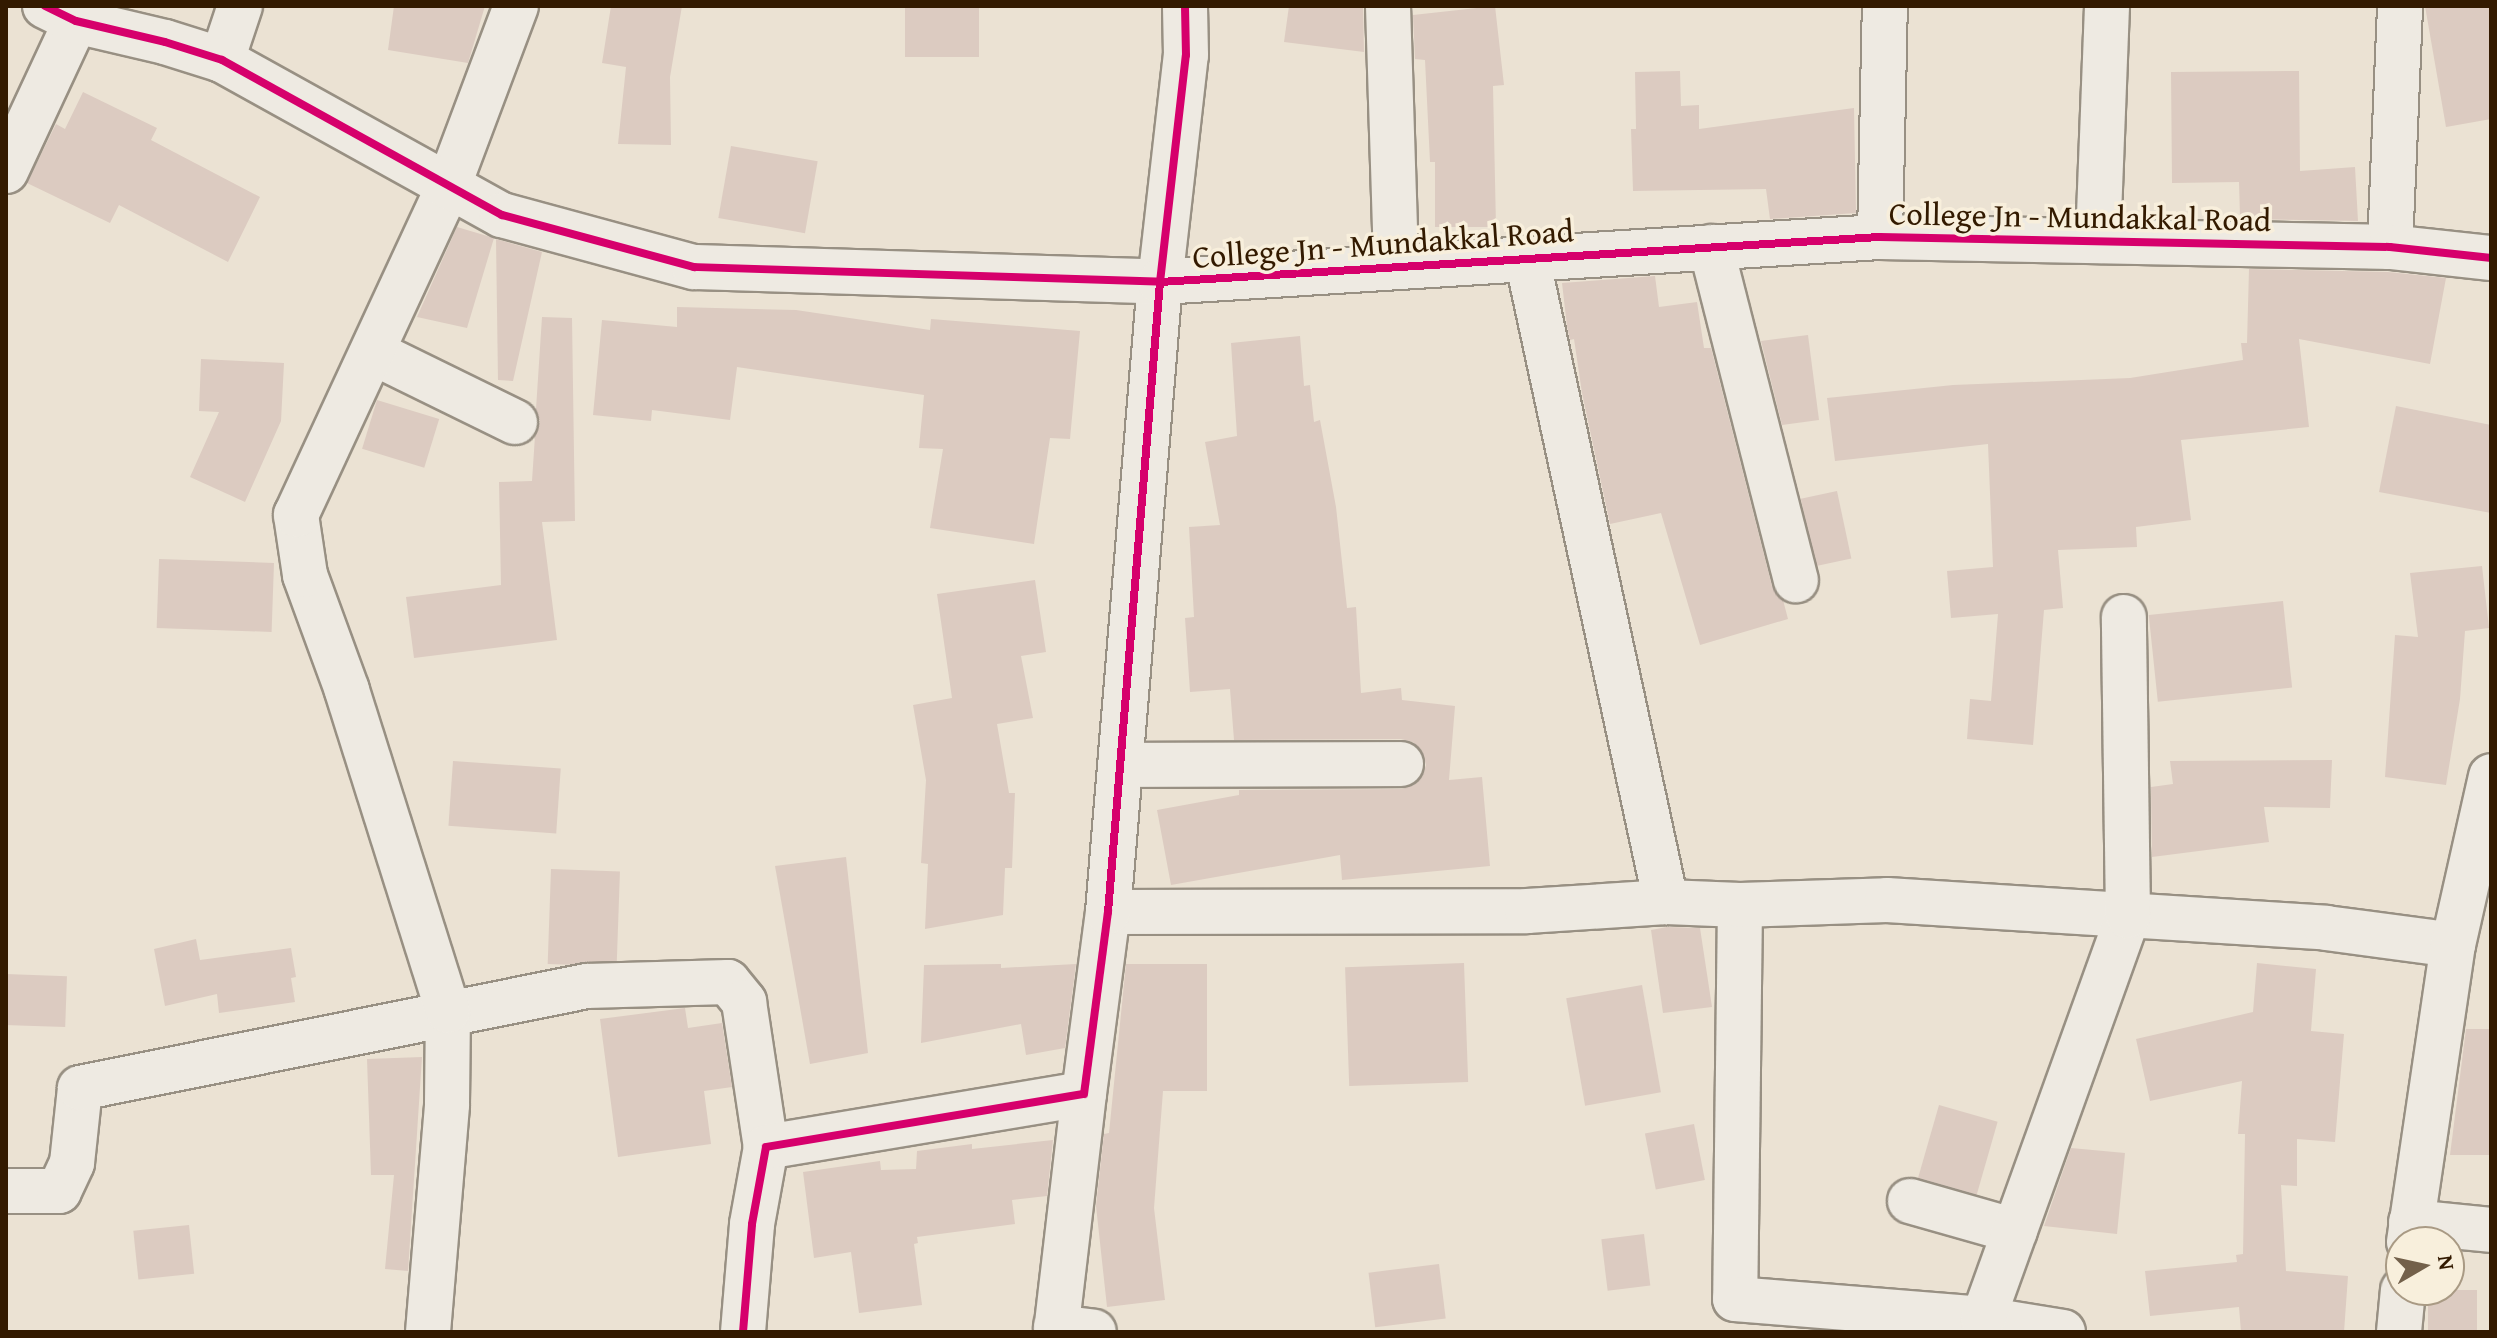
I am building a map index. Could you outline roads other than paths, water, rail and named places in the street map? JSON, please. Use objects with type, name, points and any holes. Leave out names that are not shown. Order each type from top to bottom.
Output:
[{"type":"street","points":[[222,60],[240,6]]},
{"type":"street","points":[[428,1332],[447,1104],[448,1011],[347,690],[305,575],[296,515],[374,353],[448,187],[516,6]]},
{"type":"street","points":[[1069,1330],[1084,1094],[1108,912],[1160,282],[1186,55],[1185,6]]},
{"type":"street","points":[[1388,6],[1396,267]]},
{"type":"street","points":[[1880,237],[1885,6]]},
{"type":"street","points":[[2098,241],[2107,6]]},
{"type":"street","points":[[2390,247],[2400,6]]},
{"type":"street","points":[[6,171],[60,13]]},
{"type":"street","name":"College Jn - Mundakkal Road","points":[[60,13],[222,60],[502,215],[694,267],[1160,282],[1880,237],[2390,247],[2491,258]]},
{"type":"street","points":[[1711,247],[1796,580]]},
{"type":"street","points":[[1527,258],[1666,902]]},
{"type":"street","points":[[374,353],[515,422]]},
{"type":"street","points":[[1984,1326],[2128,916],[2124,617]]},
{"type":"street","points":[[1120,765],[1401,764]]},
{"type":"street","points":[[2411,1226],[2468,921],[2491,776]]},
{"type":"street","points":[[1108,912],[1527,911],[1666,902],[1740,905],[1887,900],[2326,928],[2468,921]]},
{"type":"street","points":[[1740,905],[1735,1299],[2063,1332]]},
{"type":"street","points":[[6,1191],[59,1191],[72,1163],[80,1088],[448,1011],[587,986],[728,982],[744,1002],[766,1147],[752,1224],[743,1332]]},
{"type":"street","points":[[766,1147],[1084,1094]]},
{"type":"street","points":[[1910,1201],[2015,1231]]},
{"type":"street","points":[[2465,1231],[2491,1230]]},
{"type":"street","points":[[2399,1332],[2401,1306]]}]
